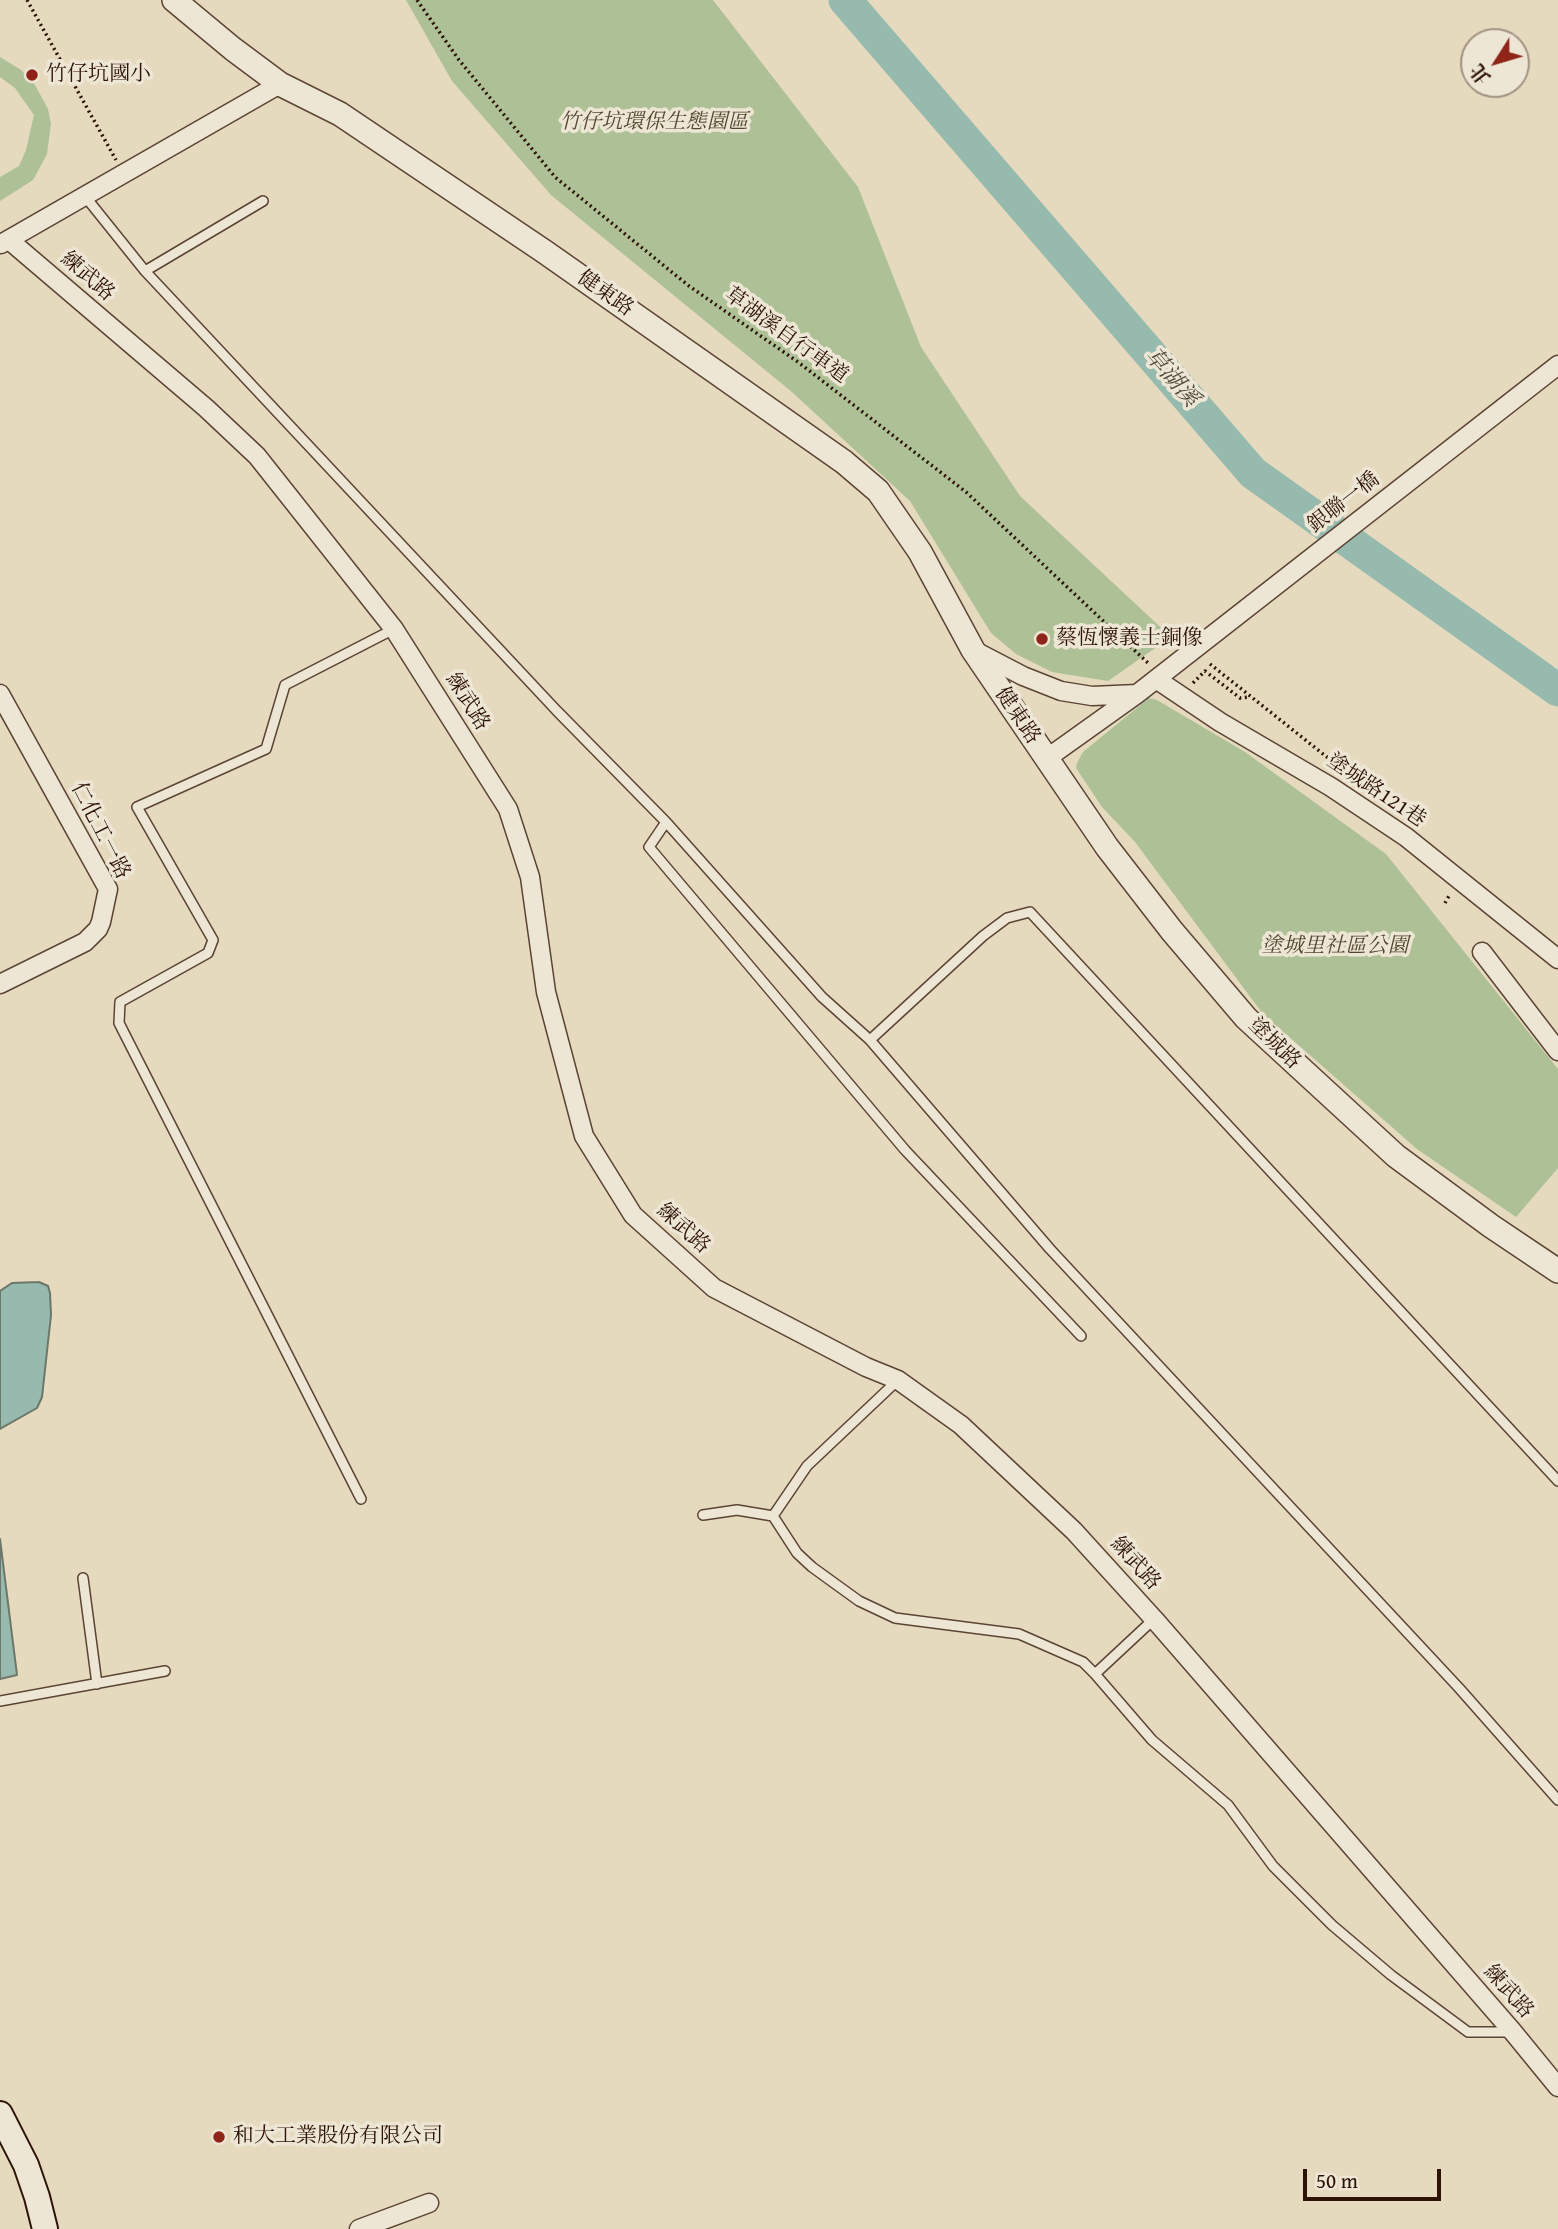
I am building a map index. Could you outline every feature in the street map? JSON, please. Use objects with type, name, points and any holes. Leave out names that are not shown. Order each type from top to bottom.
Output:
[{"type":"main road","points":[[0,2114],[26,2165],[45,2229]]},
{"type":"street","name":"健東路","points":[[174,0],[233,49],[280,83],[340,114],[545,251],[865,479],[894,512],[920,552],[973,650],[1046,759],[1160,675]]},
{"type":"street","name":"練武路","points":[[280,83],[4,242],[206,408],[257,456],[394,629],[508,809],[530,877],[546,992],[584,1136],[633,1215],[714,1288],[866,1367],[898,1380],[961,1425],[1074,1531],[1154,1619],[1513,2032],[1558,2088]]},
{"type":"street","name":"銀聯一橋","points":[[1160,675],[1556,369]]},
{"type":"street","name":"健東路","points":[[973,650],[1023,676],[1060,691],[1092,696],[1137,694]]},
{"type":"street","name":"塗城路121巷","points":[[1160,675],[1211,716],[1321,781],[1406,837],[1558,958]]},
{"type":"street","name":"仁化工一路","points":[[0,694],[108,890],[98,929],[85,942],[0,984]]},
{"type":"street","name":"塗城路","points":[[1046,759],[1115,858],[1172,931],[1246,1018],[1396,1156],[1558,1271]]},
{"type":"street","points":[[1482,952],[1558,1051]]},
{"type":"street","points":[[359,2229],[429,2203]]},
{"type":"lane","points":[[84,195],[145,271],[538,691],[666,822],[822,997],[870,1040],[1050,1249],[1459,1688],[1558,1800]]},
{"type":"lane","points":[[145,271],[263,201]]},
{"type":"lane","points":[[362,1499],[119,1023],[120,1002],[208,953],[213,940],[137,807],[266,749],[285,685],[394,629]]},
{"type":"lane","points":[[666,822],[649,847],[905,1150],[1081,1336]]},
{"type":"lane","points":[[870,1040],[983,936],[1007,918],[1030,912],[1558,1481]]},
{"type":"lane","points":[[773,1516],[807,1466],[898,1380]]},
{"type":"lane","points":[[704,1515],[737,1510],[773,1516],[797,1553],[859,1601],[895,1618],[1019,1634],[1083,1662],[1152,1740],[1228,1805],[1273,1866],[1332,1925],[1391,1975],[1468,2032],[1513,2032]]},
{"type":"lane","points":[[83,1578],[97,1684]]},
{"type":"lane","points":[[1096,1674],[1154,1619]]},
{"type":"lane","points":[[0,1701],[165,1671]]},
{"type":"path","points":[[27,0],[124,173]]},
{"type":"path","name":"草湖溪自行車道","points":[[417,0],[459,60],[555,177],[689,286],[798,362],[966,492],[1160,675]]},
{"type":"path","points":[[1190,687],[1205,671],[1240,698],[1249,696]]},
{"type":"green space","name":"竹仔坑環保生態園區","points":[[406,0],[713,0],[858,187],[921,347],[1020,496],[1171,637],[1108,681],[1052,672],[1016,654],[991,633],[910,501],[792,392],[551,195],[452,81]]},
{"type":"green space","points":[[0,57],[21,70],[35,85],[48,109],[51,124],[47,154],[33,180],[0,201],[0,177],[19,166],[26,150],[34,115],[15,88],[0,77]]},
{"type":"green space","name":"塗城里社區公園","points":[[1149,698],[1157,700],[1245,752],[1386,854],[1558,1069],[1558,1168],[1516,1217],[1417,1149],[1263,1014],[1135,842],[1102,807],[1076,768],[1077,763],[1083,752]]},
{"type":"water","points":[[39,1282],[48,1286],[51,1315],[42,1397],[37,1408],[0,1429],[0,1291],[12,1283]]},
{"type":"water","points":[[0,1539],[17,1675],[0,1679]]},
{"type":"waterway","name":"草湖溪","points":[[845,0],[1253,473],[1558,690]]},
{"type":"place","name":"竹仔坑國小","points":[[32,75]]},
{"type":"place","name":"蔡恆懷義士銅像","points":[[1042,639]]},
{"type":"place","name":"和大工業股份有限公司","points":[[219,2137]]}]
